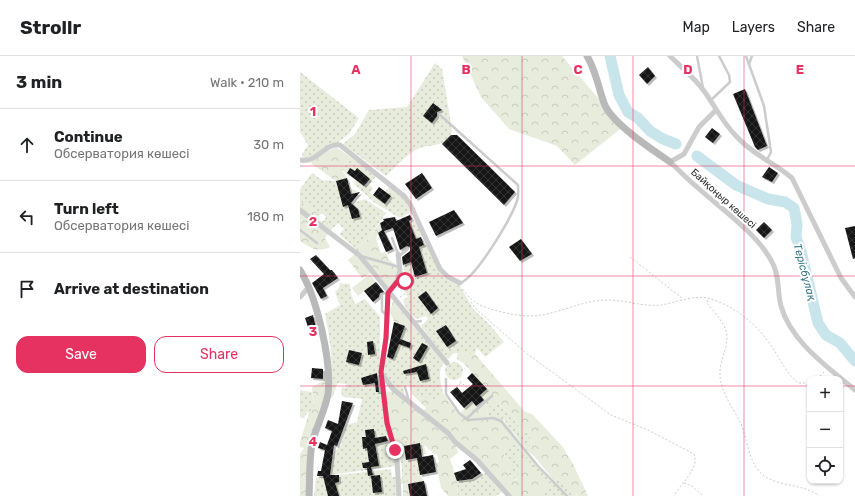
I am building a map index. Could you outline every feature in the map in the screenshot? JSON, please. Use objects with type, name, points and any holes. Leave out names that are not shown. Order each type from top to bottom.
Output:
[{"type":"street","name":"Байқоңыр көшесі","points":[[587,56],[595,70],[604,104],[624,127],[670,162],[696,187],[735,219],[765,251],[777,274],[781,306],[788,323],[797,337],[829,368],[855,390]]},
{"type":"street","points":[[670,56],[704,90],[716,110],[739,140],[753,153],[778,166],[792,178],[834,265],[855,297]]},
{"type":"street","points":[[670,162],[684,154],[699,127],[716,110]]},
{"type":"street","points":[[300,160],[310,160],[333,146],[340,145],[398,189],[410,204],[440,270],[448,277],[460,283]]},
{"type":"street","points":[[300,210],[359,255],[388,293],[447,363]]},
{"type":"street","points":[[398,255],[399,282],[388,293],[386,338],[381,372],[387,423],[398,460],[399,496]]},
{"type":"street","points":[[300,270],[308,288],[325,345],[329,382],[325,406],[313,443],[309,496]]},
{"type":"street","points":[[300,297],[308,288]]},
{"type":"street","points":[[381,372],[392,389],[448,434],[455,442],[477,460],[509,496]]},
{"type":"lane","points":[[697,56],[704,90]]},
{"type":"lane","points":[[710,101],[730,82],[729,75],[719,56]]},
{"type":"lane","points":[[746,56],[764,106],[771,152],[766,160]]},
{"type":"lane","points":[[749,65],[752,56]]},
{"type":"lane","points":[[439,114],[518,185],[518,200],[493,246],[468,278],[460,283]]},
{"type":"lane","points":[[300,230],[317,243]]},
{"type":"lane","points":[[392,238],[398,255],[408,249]]},
{"type":"lane","points":[[359,255],[399,268]]},
{"type":"lane","points":[[399,282],[407,290]]},
{"type":"lane","points":[[382,295],[382,311],[386,316]]},
{"type":"lane","points":[[413,323],[421,321]]},
{"type":"lane","points":[[446,379],[446,395],[459,413],[468,420],[493,418],[501,421],[538,466],[567,496]]},
{"type":"lane","points":[[405,387],[410,404]]},
{"type":"lane","points":[[466,419],[492,396]]},
{"type":"path","points":[[630,258],[684,300]]},
{"type":"path","points":[[399,282],[422,277],[421,275]]},
{"type":"path","points":[[460,283],[476,310],[526,353],[580,394],[611,415],[648,430],[694,454],[696,459],[694,466],[674,496]]},
{"type":"path","points":[[394,300],[409,292],[407,290]]},
{"type":"path","points":[[470,300],[482,307],[500,312],[531,316],[588,301],[607,300],[642,305],[660,305],[697,298],[712,299],[743,316],[759,330],[788,374],[798,384],[807,384]]},
{"type":"path","points":[[708,299],[707,303],[719,317],[727,336],[720,376],[723,388],[741,426],[751,456],[758,470],[767,478],[806,489],[819,496]]},
{"type":"path","points":[[820,376],[829,368]]},
{"type":"path","points":[[446,395],[461,381],[468,389]]},
{"type":"path","points":[[683,483],[687,483],[692,486],[703,496]]},
{"type":"green space","points":[[462,56],[562,56],[623,127],[575,165],[557,146],[509,129],[481,97]]},
{"type":"green space","points":[[435,63],[442,69],[452,130],[450,136],[441,143],[419,148],[410,153],[386,176],[343,144],[355,134],[369,110],[407,107]]},
{"type":"green space","points":[[300,72],[359,118],[349,134],[333,146],[303,160],[302,154],[308,145],[300,132]]},
{"type":"green space","points":[[336,147],[352,158],[341,169],[347,178],[336,181],[312,164],[311,161]]},
{"type":"green space","points":[[352,158],[356,159],[377,175],[369,185],[373,188],[370,193],[385,204],[391,196],[385,192],[390,186],[403,198],[411,212],[400,218],[375,203],[354,184],[356,180],[364,186],[370,179],[357,169],[355,171],[350,168],[347,172],[351,176],[350,177],[341,169]]},
{"type":"green space","points":[[312,173],[322,180],[336,181],[338,190],[349,188],[358,192],[340,197],[343,206],[365,199],[386,213],[368,239],[356,249],[339,234],[344,229],[338,223],[333,228],[324,220],[326,217],[322,213],[320,215],[300,201],[300,189]]},
{"type":"green space","points":[[300,201],[320,215],[318,218],[322,222],[324,220],[333,228],[325,238],[330,247],[318,250],[307,246],[300,241]]},
{"type":"green space","points":[[415,221],[423,236],[416,239],[417,242],[414,243],[416,248],[412,249],[408,238],[415,235],[410,223]]},
{"type":"green space","points":[[380,223],[382,231],[378,233],[376,239],[381,253],[386,252],[388,259],[399,267],[395,281],[388,290],[356,249],[368,239]]},
{"type":"green space","points":[[426,244],[441,274],[446,279],[460,286],[474,310],[488,323],[504,342],[485,357],[477,348],[475,354],[454,353],[447,360],[421,326],[428,319],[426,316],[416,319],[408,311],[403,300],[408,297],[402,288],[405,286],[401,279],[404,272],[403,265],[411,262],[416,277],[427,273],[421,253],[418,254],[416,248]],"holes":[[[426,291],[438,308],[431,314],[418,297]],[[446,325],[455,341],[446,347],[437,331]]]},
{"type":"green space","points":[[355,254],[371,273],[362,278],[348,260]]},
{"type":"green space","points":[[370,274],[376,282],[358,296],[352,288]]},
{"type":"green space","points":[[340,283],[350,284],[351,294],[355,304],[365,299],[380,317],[380,373],[372,374],[373,380],[380,379],[382,385],[376,386],[376,392],[383,391],[390,436],[382,437],[383,442],[391,441],[396,466],[330,475],[330,483],[339,482],[339,475],[391,469],[392,477],[397,477],[398,496],[314,496],[316,478],[325,476],[323,476],[323,471],[331,469],[333,453],[341,445],[346,425],[357,422],[362,399],[343,397],[341,392],[342,387],[345,388],[346,384],[338,383],[332,398],[329,397],[331,386],[331,355],[325,314],[340,305],[335,292],[339,288]]},
{"type":"green space","points":[[393,301],[418,331],[406,341],[402,356],[393,359],[405,326],[394,322],[390,311]]},
{"type":"green space","points":[[418,331],[444,363],[440,373],[443,393],[433,402],[422,399],[417,393],[412,394],[409,385],[403,386],[405,396],[401,395],[384,375],[385,357],[393,359],[402,356],[404,346],[410,348],[411,343],[406,341]]},
{"type":"green space","points":[[458,353],[475,354],[525,412],[532,414],[562,446],[573,464],[588,496],[578,496],[577,494],[571,493],[558,478],[554,481],[534,456],[527,451],[532,442],[528,433],[520,430],[513,414],[505,410],[497,400],[488,408],[487,414],[489,420],[496,416],[503,420],[513,433],[515,441],[505,449],[504,456],[513,466],[507,470],[509,475],[516,480],[519,477],[516,471],[516,464],[521,452],[549,485],[537,496],[509,496],[477,460],[455,442],[458,453],[450,459],[457,481],[458,496],[448,496],[441,488],[436,463],[439,462],[437,454],[434,454],[420,441],[395,442],[389,423],[384,392],[395,391],[423,411],[426,408],[412,394],[417,393],[422,399],[427,397],[433,402],[443,393],[457,413],[465,417],[461,412],[472,401],[478,407],[485,401],[469,369],[457,359]]},
{"type":"green space","points":[[454,362],[458,363],[462,367],[462,375],[458,379],[454,380],[450,379],[446,375],[445,371],[446,367],[450,363]]},
{"type":"green space","points":[[327,379],[324,406],[311,443],[307,496],[300,496],[300,454],[304,448],[300,447],[300,442],[309,413],[314,406],[312,387]]},
{"type":"green space","points":[[300,390],[312,392],[314,406],[309,413],[307,412],[304,418],[300,417]]},
{"type":"green space","points":[[497,400],[505,410],[513,414],[520,430],[528,433],[532,442],[527,451],[504,420],[490,421],[487,414],[488,407]]},
{"type":"green space","points":[[515,439],[551,482],[558,478],[578,496],[537,496],[548,485],[521,453],[517,459],[519,477],[517,480],[509,475],[507,470],[513,466],[504,456],[505,449]]},
{"type":"green space","points":[[393,441],[420,441],[424,444],[426,454],[422,455],[420,443],[404,446],[406,461],[418,459],[420,475],[402,479],[402,467],[399,450],[394,447]]},
{"type":"green space","points":[[486,472],[502,492],[496,496],[458,496],[457,481],[473,480]]},
{"type":"green space","points":[[420,475],[424,481],[408,484],[410,496],[403,496],[403,484],[399,484],[399,479]]},
{"type":"building","points":[[648,67],[655,76],[647,84],[639,75]]},
{"type":"building","points":[[745,89],[767,146],[758,150],[755,147],[733,94]]},
{"type":"building","points":[[433,103],[442,110],[437,112],[437,116],[432,123],[423,116]]},
{"type":"building","points":[[712,128],[720,134],[713,143],[705,137]]},
{"type":"building","points":[[451,135],[457,135],[515,192],[504,205],[442,144]]},
{"type":"building","points":[[769,167],[778,173],[772,182],[762,177]]},
{"type":"building","points":[[350,168],[355,171],[357,168],[370,179],[364,186],[347,173]]},
{"type":"building","points":[[422,173],[432,188],[416,199],[405,184]]},
{"type":"building","points":[[347,178],[351,194],[360,192],[351,203],[358,209],[360,217],[352,219],[348,205],[343,207],[336,181]]},
{"type":"building","points":[[379,187],[391,196],[385,204],[373,195]]},
{"type":"building","points":[[454,210],[463,223],[436,236],[429,222]]},
{"type":"building","points":[[410,215],[412,219],[409,221],[416,239],[421,237],[424,245],[419,247],[427,273],[415,277],[411,262],[403,265],[402,257],[410,251],[410,247],[407,246],[400,250],[393,228],[384,231],[393,249],[386,252],[378,233],[382,230],[380,223],[384,221],[383,219],[395,217],[396,221]]},
{"type":"building","points":[[764,222],[772,230],[764,238],[756,230]]},
{"type":"building","points":[[855,226],[855,258],[853,259],[845,228]]},
{"type":"building","points":[[521,239],[532,254],[520,261],[509,247]]},
{"type":"building","points":[[316,255],[338,278],[323,288],[327,296],[321,299],[312,283],[324,274],[310,259]]},
{"type":"building","points":[[376,282],[384,292],[380,293],[379,297],[373,302],[364,291]]},
{"type":"building","points":[[426,291],[438,308],[431,314],[418,297]]},
{"type":"building","points":[[313,315],[316,328],[309,330],[305,318]]},
{"type":"building","points":[[394,322],[405,326],[400,339],[411,343],[410,348],[399,344],[393,359],[387,357]]},
{"type":"building","points":[[446,325],[456,341],[447,347],[436,331]]},
{"type":"building","points":[[373,341],[375,354],[368,355],[367,342]]},
{"type":"building","points":[[422,343],[428,346],[419,362],[413,358]]},
{"type":"building","points":[[349,350],[362,353],[359,365],[346,362]]},
{"type":"building","points":[[426,364],[429,379],[420,381],[417,372],[404,374],[403,371]]},
{"type":"building","points":[[312,368],[323,369],[323,379],[311,378]]},
{"type":"building","points":[[377,373],[379,392],[376,392],[375,383],[363,385],[361,378]]},
{"type":"building","points":[[472,373],[487,389],[480,395],[484,400],[476,406],[472,401],[464,408],[450,392],[457,387],[462,393],[473,384],[467,378]]},
{"type":"building","points":[[342,401],[353,403],[337,446],[334,445],[330,475],[339,475],[339,482],[335,483],[339,496],[328,496],[323,476],[317,476],[318,471],[321,471],[325,450],[318,448],[320,442],[327,445],[332,431],[325,428],[328,420],[338,424]]},
{"type":"building","points":[[374,429],[375,438],[386,436],[388,441],[375,444],[379,466],[371,467],[373,475],[368,476],[367,468],[363,468],[362,463],[369,462],[367,448],[363,449],[362,437],[366,437],[365,430]]},
{"type":"building","points":[[420,443],[422,457],[433,455],[436,472],[420,475],[417,458],[406,460],[404,446]]},
{"type":"building","points":[[470,460],[481,473],[472,479],[457,481],[454,473],[466,469],[463,465]]},
{"type":"building","points":[[380,475],[382,492],[373,493],[371,476]]},
{"type":"building","points":[[424,481],[427,496],[410,496],[408,484]]},
{"type":"waterway","name":"Терісбұлақ","points":[[610,56],[619,95],[628,112],[638,118],[650,131],[663,139],[676,144]]},
{"type":"waterway","name":"Терісбұлақ","points":[[697,156],[736,185],[768,199],[785,202],[794,208],[797,224],[796,237],[801,251],[818,323],[826,335],[840,343],[855,361]]},
{"type":"route","points":[[395,450],[387,423],[381,372],[386,338],[388,293],[397,282],[405,281]]}]
